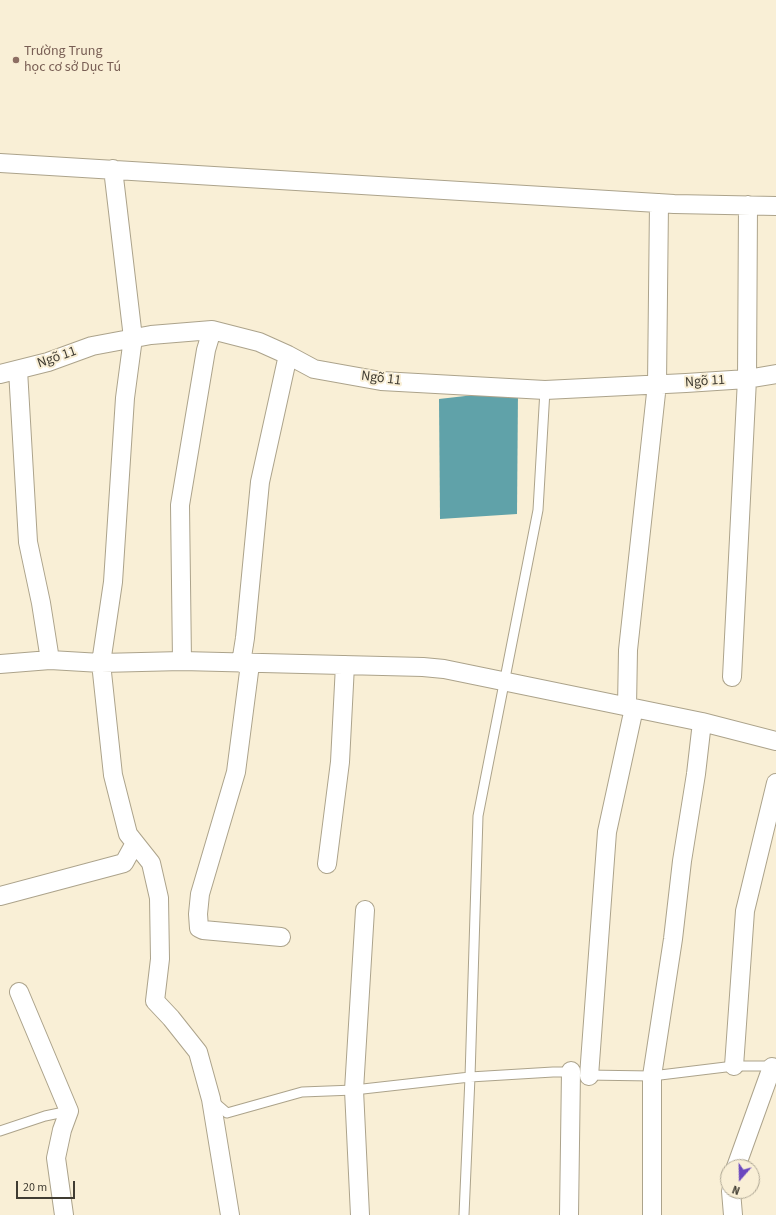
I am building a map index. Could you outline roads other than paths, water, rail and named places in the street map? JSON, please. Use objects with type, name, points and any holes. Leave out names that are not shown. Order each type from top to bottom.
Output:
[{"type":"street","points":[[0,163],[659,203],[776,206]]},
{"type":"street","points":[[113,169],[133,338],[125,398],[113,582],[101,663],[113,775],[128,834],[151,862],[160,898],[160,959],[155,1001],[172,1018],[198,1052],[211,1099],[230,1215]]},
{"type":"street","points":[[589,1076],[607,832],[631,707],[628,650],[657,384],[659,203]]},
{"type":"street","points":[[732,678],[747,379],[748,205]]},
{"type":"street","points":[[182,661],[180,505],[206,350],[212,330]]},
{"type":"street","name":"Ngõ 11","points":[[0,374],[48,362],[92,346],[133,338],[212,330],[259,342],[314,369],[382,380],[545,390],[747,379],[776,374]]},
{"type":"street","points":[[281,937],[203,930],[199,928],[198,914],[200,894],[236,772],[246,663],[245,638],[260,482],[288,355]]},
{"type":"street","points":[[18,370],[28,542],[41,603],[50,660]]},
{"type":"street","points":[[0,664],[50,660],[101,663],[182,661],[423,667],[444,669],[702,722],[776,741]]},
{"type":"street","points":[[327,864],[340,762],[345,665]]},
{"type":"street","points":[[652,1215],[652,1076],[673,940],[682,862],[696,774],[702,722]]},
{"type":"street","points":[[734,1066],[745,911],[776,783]]},
{"type":"street","points":[[0,896],[124,863],[135,843]]},
{"type":"street","points":[[360,1215],[354,1090],[365,910]]},
{"type":"street","points":[[19,992],[69,1111],[62,1130],[56,1158],[64,1215]]},
{"type":"street","points":[[739,1159],[774,1066]]},
{"type":"street","points":[[569,1215],[571,1071]]},
{"type":"street","points":[[732,1199],[733,1215]]},
{"type":"lane","points":[[464,1215],[478,816],[538,510],[545,390]]},
{"type":"lane","points":[[211,1099],[226,1113],[302,1092],[354,1090],[470,1077],[571,1071],[589,1076],[652,1076],[734,1066],[774,1066]]},
{"type":"lane","points":[[0,1131],[45,1116],[69,1111]]},
{"type":"water","points":[[518,390],[517,514],[440,519],[439,399]]},
{"type":"place","name":"Trường Trung học cơ sở Dục Tú","points":[[16,60]]}]
